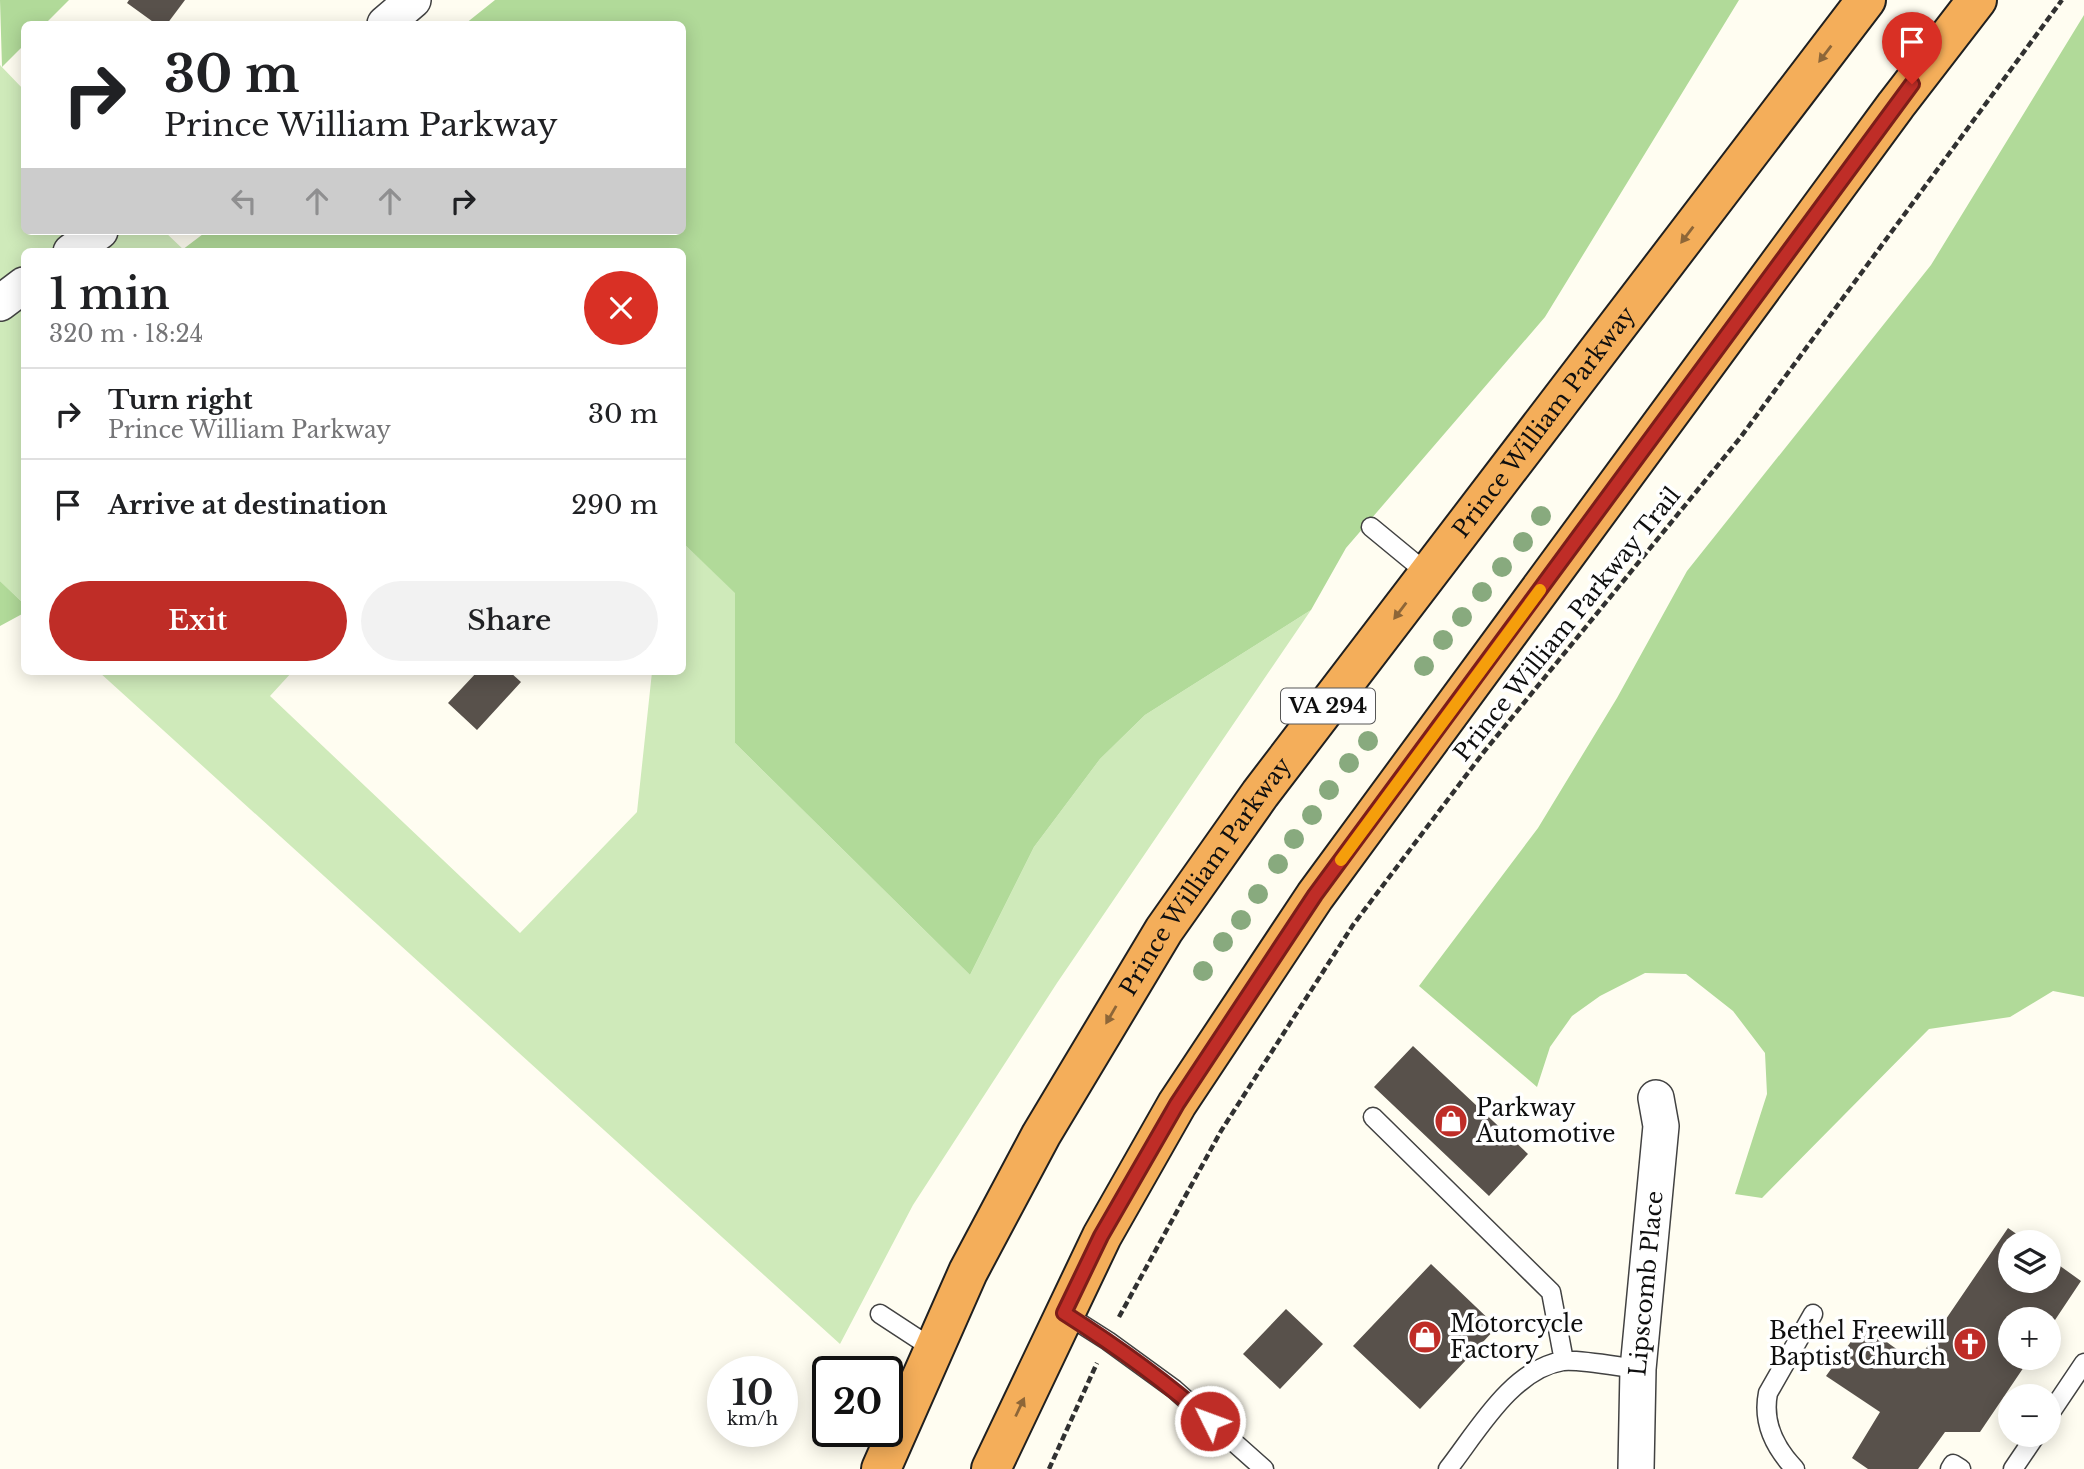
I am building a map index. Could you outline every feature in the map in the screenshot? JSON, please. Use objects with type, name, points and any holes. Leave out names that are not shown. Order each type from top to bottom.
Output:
[{"type":"highway","name":"Prince William Parkway","points":[[881,1469],[968,1272],[1041,1135],[1164,930],[1260,794],[1866,0]]},
{"type":"highway","points":[[991,1469],[1101,1236],[1177,1104],[1315,895],[1896,105],[1977,0]]},
{"type":"street","points":[[388,21],[413,0]]},
{"type":"street","points":[[77,248],[94,235]]},
{"type":"street","points":[[0,303],[21,287]]},
{"type":"street","name":"Lipscomb Place","points":[[1636,1469],[1638,1369],[1661,1126],[1656,1098]]},
{"type":"lane","points":[[1371,527],[1428,575]]},
{"type":"lane","points":[[1373,1117],[1551,1292],[1564,1361]]},
{"type":"lane","points":[[1064,1313],[1174,1389],[1264,1469]]},
{"type":"lane","points":[[880,1314],[935,1350]]},
{"type":"lane","points":[[1795,1469],[1782,1455],[1773,1437],[1765,1406],[1768,1393],[1813,1314]]},
{"type":"lane","points":[[1448,1469],[1509,1390],[1535,1372],[1564,1361],[1638,1369]]},
{"type":"lane","points":[[2061,1397],[2084,1363]]},
{"type":"lane","points":[[2013,1469],[2028,1447]]},
{"type":"lane","points":[[1950,1469],[1953,1464],[1961,1469]]},
{"type":"path","name":"Prince William Parkway Trail","points":[[1132,1291],[1221,1131],[1353,925],[1483,753],[1740,438],[2062,0]]},
{"type":"path","points":[[1049,1469],[1082,1395]]},
{"type":"green space","points":[[0,0],[69,0],[48,21],[21,21],[21,48],[2,67]]},
{"type":"green space","points":[[495,0],[1739,0],[1545,317],[1346,548],[1311,610],[1145,715],[1100,759],[1034,847],[970,975],[735,743],[735,593],[686,546],[686,248],[185,248],[202,235],[686,235],[686,21],[469,21]]},
{"type":"green space","points":[[2084,15],[2084,997],[2053,991],[2010,1017],[1929,1029],[1762,1198],[1735,1194],[1767,1094],[1765,1053],[1733,1011],[1686,974],[1645,973],[1600,996],[1572,1016],[1550,1047],[1537,1087],[1419,986],[1538,828],[1617,698],[1687,571],[1931,265]]},
{"type":"green space","points":[[0,65],[21,87],[21,235],[168,235],[182,248],[21,248],[21,601],[0,581]]},
{"type":"green space","points":[[686,546],[736,593],[735,743],[970,975],[1034,847],[1100,759],[1145,715],[1311,610],[1057,983],[913,1205],[840,1344],[102,675],[289,675],[270,696],[520,933],[637,812],[652,675],[686,675]]},
{"type":"green space","points":[[0,581],[21,601],[21,615],[0,626]]},
{"type":"building","points":[[129,0],[185,0],[169,21],[152,21],[127,3]]},
{"type":"building","points":[[474,675],[513,675],[521,682],[477,730],[448,703]]},
{"type":"building","name":"Parkway Automotive","points":[[1413,1046],[1528,1154],[1489,1196],[1374,1087]]},
{"type":"building","name":"Bethel Freewill Baptist Church","points":[[1998,1243],[1998,1293],[2061,1293],[2061,1267],[2081,1281],[2061,1311],[2061,1307],[1998,1307],[1998,1370],[2022,1370],[2012,1384],[1998,1384],[1998,1405],[1980,1432],[1945,1432],[1918,1469],[1868,1469],[1852,1458],[1880,1412],[1826,1376],[1863,1325],[1916,1363]]},
{"type":"building","name":"Motorcycle Factory","points":[[1431,1264],[1497,1327],[1420,1409],[1353,1346]]},
{"type":"building","points":[[1286,1309],[1323,1344],[1280,1389],[1243,1354]]},
{"type":"slow traffic","points":[[1341,860],[1540,590]]},
{"type":"place","name":"Parkway Automotive","points":[[1451,1121]]},
{"type":"place","name":"Motorcycle Factory","points":[[1425,1337]]},
{"type":"place","name":"Bethel Freewill Baptist Church","points":[[1970,1344]]},
{"type":"route","points":[[1210,1421],[1174,1389],[1064,1313],[1101,1236],[1177,1104],[1315,895],[1912,84]]}]
